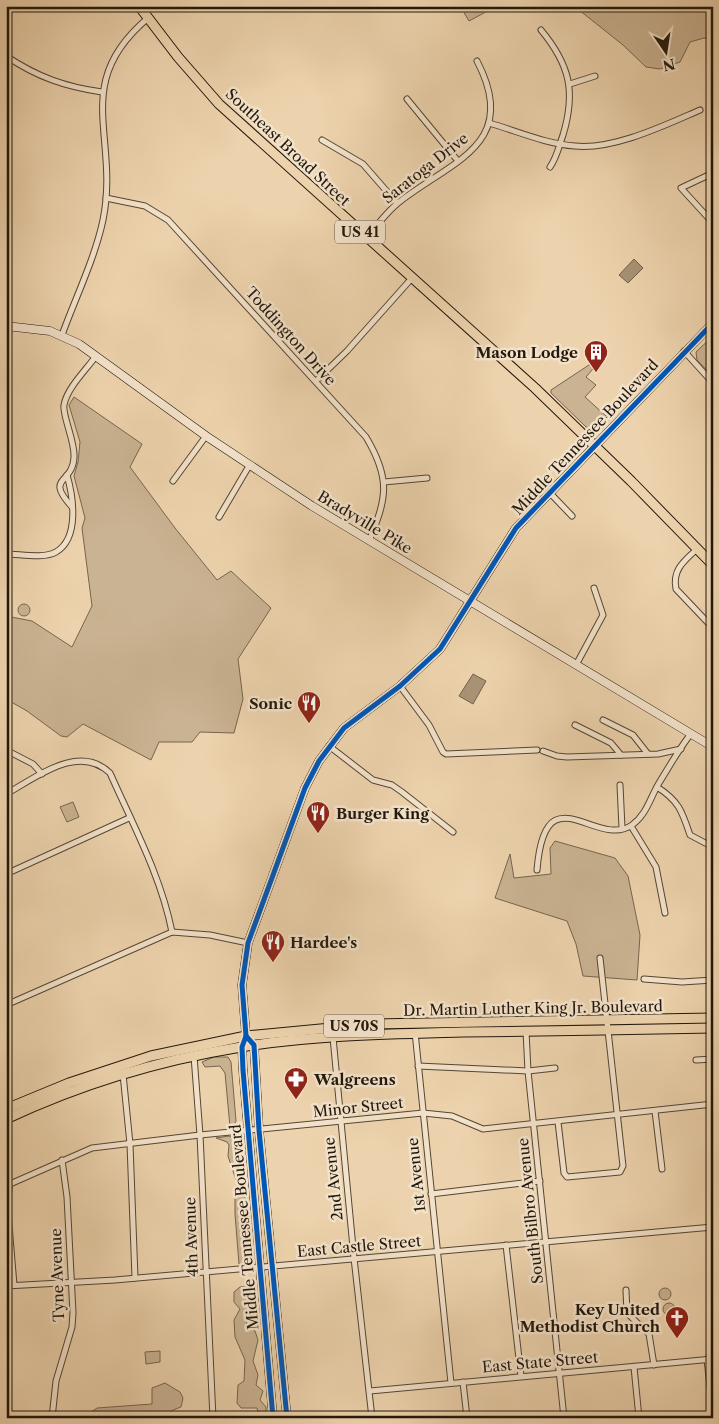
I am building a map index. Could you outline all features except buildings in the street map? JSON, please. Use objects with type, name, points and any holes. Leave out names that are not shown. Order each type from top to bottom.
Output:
[{"type":"main road","name":"Southeast Broad Street","points":[[139,6],[219,104],[535,388],[594,444],[713,565]]},
{"type":"main road","name":"Middle Tennessee Boulevard","points":[[273,1418],[242,1047],[246,1036],[242,984],[248,943],[305,788],[329,745],[360,714],[400,686],[440,649],[516,528],[684,350],[713,323]]},
{"type":"main road","name":"Bradyville Pike","points":[[6,326],[43,330],[62,335],[96,356],[249,466],[369,541],[690,735],[713,747]]},
{"type":"main road","name":"Dr. Martin Luther King Jr. Boulevard","points":[[6,1119],[123,1075],[194,1056],[254,1045],[415,1028],[608,1020],[713,1018]]},
{"type":"main road","name":"Dr. Martin Luther King Jr. Boulevard","points":[[6,1109],[69,1083],[122,1065],[196,1045],[246,1036],[332,1027],[526,1031],[713,1028]]},
{"type":"main road","points":[[246,1036],[254,1045]]},
{"type":"main road","name":"Middle Tennessee Boulevard","points":[[254,1045],[259,1130],[287,1418]]},
{"type":"street","points":[[62,335],[97,240],[106,198],[107,159],[102,92],[108,66],[117,49],[148,18]]},
{"type":"street","points":[[541,30],[563,63],[570,84],[570,109],[557,157],[550,167]]},
{"type":"street","points":[[6,56],[53,82],[102,92]]},
{"type":"street","points":[[477,61],[490,88],[489,123],[560,144],[588,146],[614,142],[700,110]]},
{"type":"street","points":[[570,84],[595,76]]},
{"type":"street","points":[[407,99],[458,161]]},
{"type":"street","name":"Saratoga Drive","points":[[367,238],[397,203],[458,161],[481,140],[489,123]]},
{"type":"street","points":[[322,140],[363,164],[397,203]]},
{"type":"street","points":[[713,173],[681,188],[713,223]]},
{"type":"street","name":"Toddington Drive","points":[[106,198],[145,206],[168,220],[366,437],[378,459],[384,482],[383,507],[369,541]]},
{"type":"street","points":[[316,381],[347,351],[412,278]]},
{"type":"street","points":[[684,350],[713,383]]},
{"type":"street","points":[[72,507],[59,492],[59,486],[67,476],[74,461],[74,444],[63,407],[66,397],[96,356]]},
{"type":"street","points":[[173,481],[206,436]]},
{"type":"street","points":[[219,517],[249,466]]},
{"type":"street","points":[[6,554],[44,555],[56,552],[66,542],[72,527],[72,507],[67,476]]},
{"type":"street","points":[[384,482],[427,478]]},
{"type":"street","points":[[549,492],[572,516]]},
{"type":"street","points":[[697,549],[679,566],[674,581],[676,589],[713,628]]},
{"type":"street","points":[[576,665],[603,616],[594,588]]},
{"type":"street","points":[[400,686],[429,725],[445,753],[540,750],[557,756],[567,757],[648,754],[681,749]]},
{"type":"street","points":[[603,720],[633,735],[648,754]]},
{"type":"street","points":[[576,725],[611,743],[621,755]]},
{"type":"street","points":[[537,870],[538,850],[549,823],[555,819],[565,818],[608,828],[622,828],[631,826],[644,815],[657,787],[690,735]]},
{"type":"street","points":[[329,745],[373,780],[392,785],[402,792],[453,832]]},
{"type":"street","points":[[6,750],[33,764],[42,774]]},
{"type":"street","points":[[6,794],[42,774],[75,760],[88,760],[100,764],[110,773],[163,893],[172,932]]},
{"type":"street","points":[[620,784],[622,828]]},
{"type":"street","points":[[657,787],[673,797],[680,808],[690,835],[713,847]]},
{"type":"street","points":[[6,874],[129,818]]},
{"type":"street","points":[[631,826],[656,867],[665,913]]},
{"type":"street","points":[[6,1005],[172,932],[210,935],[248,943]]},
{"type":"street","points":[[558,1122],[564,1173],[567,1177],[620,1172],[623,1166],[600,958]]},
{"type":"street","points":[[644,979],[682,982],[713,980]]},
{"type":"street","name":"2nd Avenue","points":[[332,1027],[340,1122],[372,1418]]},
{"type":"street","name":"1st Avenue","points":[[415,1028],[450,1383]]},
{"type":"street","name":"South Bilbro Avenue","points":[[526,1031],[528,1071],[564,1418]]},
{"type":"street","name":"4th Avenue","points":[[194,1056],[200,1135],[213,1418]]},
{"type":"street","points":[[696,1060],[713,1059]]},
{"type":"street","points":[[122,1065],[130,1144],[135,1278]]},
{"type":"street","points":[[418,1066],[528,1071],[555,1068]]},
{"type":"street","name":"Minor Street","points":[[14,1285],[7,1201],[10,1184],[92,1148],[200,1135],[423,1113],[452,1116],[483,1129],[617,1116],[713,1104]]},
{"type":"street","points":[[655,1111],[662,1169]]},
{"type":"street","name":"Tyne Avenue","points":[[52,1418],[59,1364],[72,1327],[67,1199],[62,1160]]},
{"type":"street","points":[[431,1194],[540,1181]]},
{"type":"street","name":"East Castle Street","points":[[6,1286],[71,1283],[260,1268],[545,1241],[713,1228]]},
{"type":"street","points":[[506,1245],[521,1376]]},
{"type":"street","points":[[626,1290],[627,1314],[649,1334],[654,1365]]},
{"type":"street","points":[[710,1359],[713,1414]]},
{"type":"street","name":"East State Street","points":[[370,1391],[710,1359]]},
{"type":"street","points":[[634,1367],[639,1418]]},
{"type":"street","points":[[463,1382],[467,1418]]},
{"type":"shaded area","points":[[460,6],[497,6],[469,21]]},
{"type":"shaded area","points":[[574,6],[713,6],[713,40],[704,38],[690,42],[680,62],[660,69],[646,67],[623,45]]},
{"type":"shaded area","points":[[634,259],[643,268],[628,283],[619,275]]},
{"type":"shaded area","points":[[713,336],[713,377],[697,360],[696,352]]},
{"type":"shaded area","points":[[595,361],[598,363],[586,377],[596,385],[585,397],[606,416],[630,392],[632,394],[594,429],[586,427],[551,393],[551,390]]},
{"type":"shaded area","points":[[74,397],[142,444],[130,467],[175,528],[217,580],[231,571],[271,608],[238,659],[243,699],[234,733],[200,732],[192,742],[159,742],[151,760],[83,724],[67,737],[61,736],[27,711],[6,699],[6,616],[32,621],[72,647],[92,606],[82,528],[85,518],[74,476],[78,462],[80,442],[69,405]]},
{"type":"shaded area","points":[[22,604],[26,604],[30,610],[26,616],[22,616],[18,612],[18,608]]},
{"type":"shaded area","points":[[473,674],[486,681],[473,704],[459,696]]},
{"type":"shaded area","points":[[73,802],[79,817],[67,822],[60,807]]},
{"type":"shaded area","points":[[555,841],[615,858],[628,876],[640,935],[637,980],[583,976],[576,944],[567,921],[495,898],[510,854],[514,878],[551,874],[550,848]]},
{"type":"shaded area","points":[[214,1057],[228,1057],[231,1062],[236,1121],[232,1130],[230,1127],[225,1073],[220,1066],[205,1067],[202,1062]]},
{"type":"shaded area","points":[[229,1136],[235,1139],[241,1150],[241,1176],[245,1182],[245,1262],[241,1264],[239,1264],[235,1214],[235,1189],[237,1183],[228,1156],[229,1145],[227,1142],[216,1138]]},
{"type":"shaded area","points":[[247,1286],[256,1299],[246,1318],[247,1325],[255,1331],[258,1340],[253,1361],[258,1375],[256,1385],[263,1391],[260,1400],[266,1407],[266,1418],[259,1418],[257,1408],[241,1408],[237,1403],[238,1385],[244,1381],[245,1360],[235,1337],[234,1320],[240,1309],[234,1302],[234,1292],[240,1287]]},
{"type":"shaded area","points":[[663,1288],[667,1288],[671,1294],[667,1300],[663,1300],[659,1296],[659,1292]]},
{"type":"shaded area","points":[[667,1303],[671,1303],[675,1309],[671,1315],[667,1315],[663,1311],[663,1307]]},
{"type":"shaded area","points":[[160,1351],[160,1362],[146,1364],[145,1352]]},
{"type":"shaded area","points":[[165,1383],[180,1392],[183,1398],[181,1407],[173,1410],[164,1418],[143,1416],[136,1418],[87,1418],[87,1415],[97,1408],[152,1404],[152,1388]]},
{"type":"cycle path","points":[[273,1418],[243,1070],[242,1047],[246,1036],[242,985],[248,943],[305,788],[319,761],[344,728],[400,686],[440,649],[516,528],[713,323]]},
{"type":"cycle path","points":[[246,1036],[254,1045],[259,1130],[287,1418]]},
{"type":"place","name":"Mason Lodge","points":[[596,373]]},
{"type":"place","name":"Sonic","points":[[309,724]]},
{"type":"place","name":"Burger King","points":[[318,834]]},
{"type":"place","name":"Hardee's","points":[[273,963]]},
{"type":"place","name":"Walgreens","points":[[296,1100]]},
{"type":"place","name":"Key United Methodist Church","points":[[677,1339]]}]
